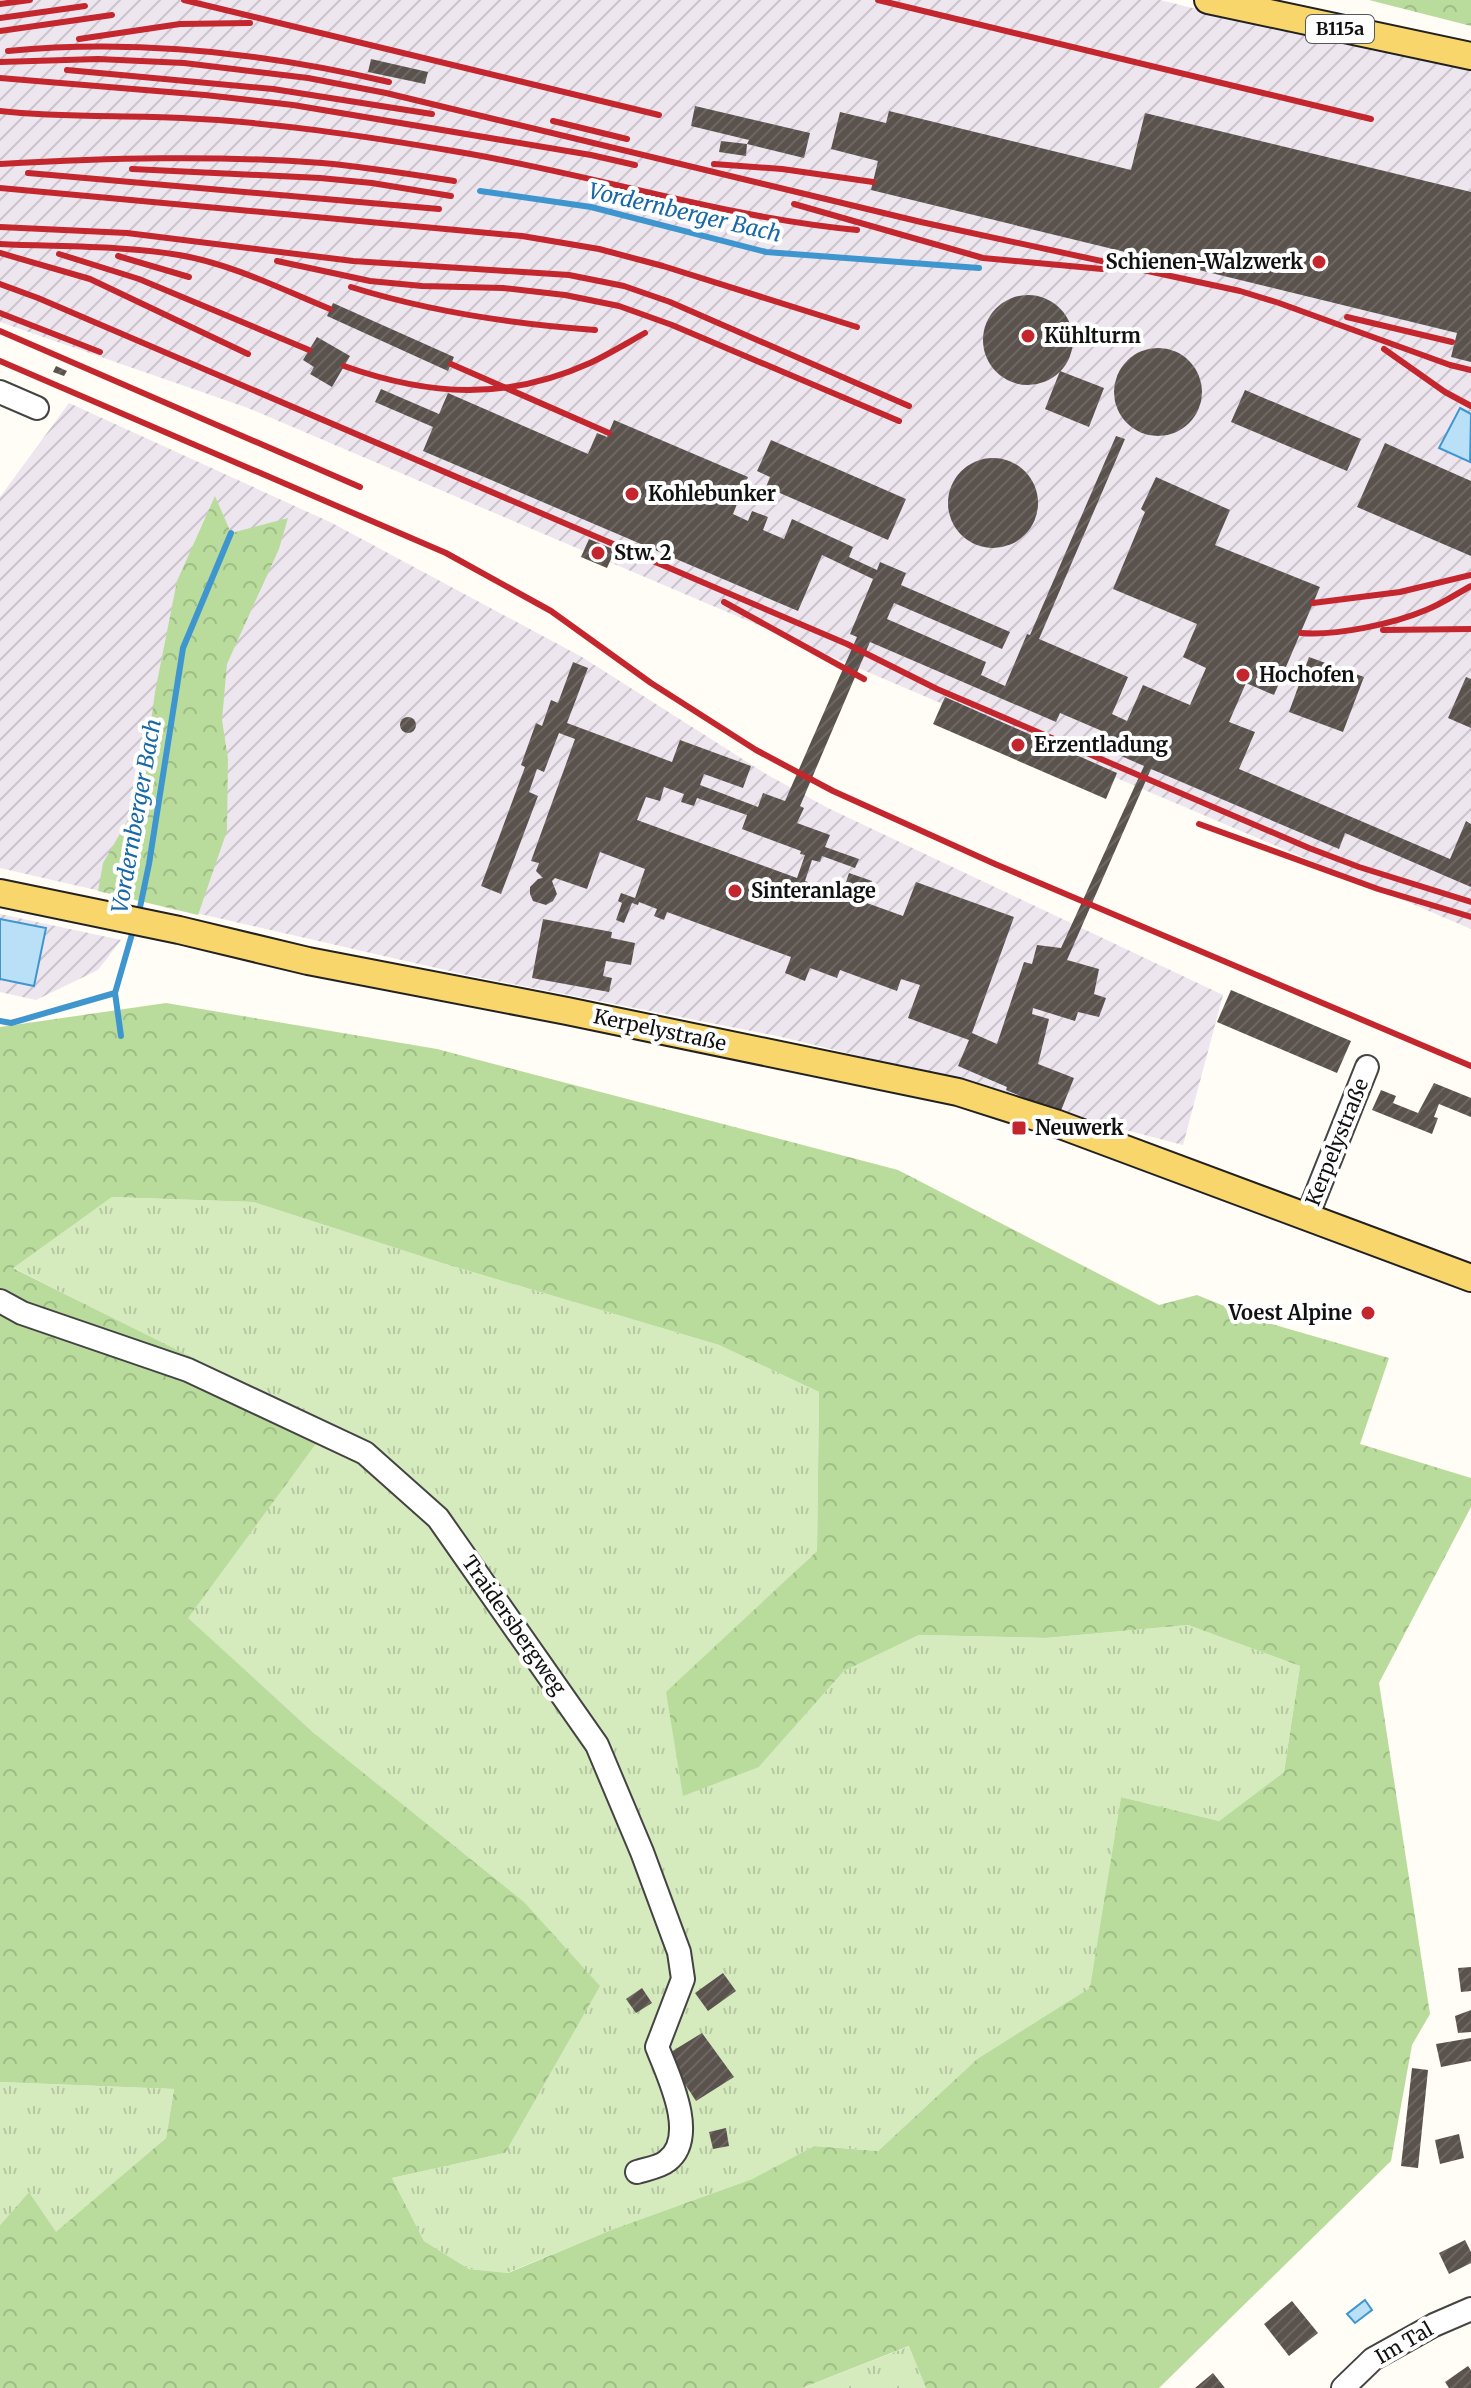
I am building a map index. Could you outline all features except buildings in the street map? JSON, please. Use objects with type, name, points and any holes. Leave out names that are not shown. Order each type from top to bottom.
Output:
[{"type":"main road","name":"B115a","points":[[1208,0],[1471,56]]},
{"type":"main road","name":"Kerpelystraße","points":[[0,893],[179,930],[308,961],[958,1092],[1044,1118],[1471,1278]]},
{"type":"street","points":[[0,392],[37,408]]},
{"type":"street","name":"Kerpelystraße","points":[[1307,1217],[1367,1067]]},
{"type":"street","name":"Traidersbergweg","points":[[0,1301],[22,1313],[188,1370],[365,1453],[438,1518],[597,1745],[642,1852],[679,1952],[683,1979],[657,2047],[678,2101],[682,2137],[668,2161],[637,2172]]},
{"type":"street","name":"Im Tal","points":[[1343,2388],[1373,2359],[1434,2325],[1471,2309]]},
{"type":"shaded area","points":[[0,0],[1160,0],[1297,34],[1471,69],[1471,929],[248,408],[0,322]]},
{"type":"shaded area","points":[[69,403],[332,523],[582,657],[766,774],[828,808],[1223,995],[1183,1145],[1060,1113],[993,1088],[777,1036],[467,975],[0,868],[0,497]]},
{"type":"shaded area","points":[[0,914],[121,940],[98,970],[36,1000],[0,992]]},
{"type":"green space","points":[[1369,0],[1471,0],[1471,26]]},
{"type":"green space","points":[[215,496],[231,533],[288,518],[279,549],[227,664],[222,720],[228,759],[227,831],[198,915],[98,891],[103,863],[140,799],[155,692],[177,581]]},
{"type":"green space","points":[[166,1003],[437,1049],[898,1170],[1159,1305],[1197,1295],[1261,1321],[1389,1358],[1360,1444],[1471,1478],[1471,1507],[1379,1683],[1430,2014],[1412,2045],[1391,2161],[1159,2388],[926,2388],[909,2346],[802,2388],[0,2388],[0,2225],[29,2192],[56,2232],[166,2138],[174,2089],[0,2082],[0,1027]],"holes":[[[112,1197],[253,1202],[442,1263],[719,1345],[819,1392],[817,1551],[666,1692],[683,1796],[759,1767],[844,1671],[919,1635],[1046,1638],[1188,1625],[1300,1666],[1284,1772],[1219,1821],[1121,1797],[1090,1988],[977,2059],[878,2151],[814,2146],[752,2179],[611,2230],[508,2273],[469,2269],[424,2241],[392,2178],[505,2153],[600,1986],[524,1902],[315,1734],[188,1618],[329,1426],[13,1268]]]},
{"type":"green space","points":[[112,1197],[253,1202],[442,1263],[719,1345],[819,1392],[817,1551],[666,1693],[759,1767],[844,1671],[919,1635],[1046,1638],[1188,1625],[1300,1666],[1284,1772],[1219,1821],[1121,1797],[1091,1988],[977,2059],[878,2151],[814,2146],[752,2179],[611,2230],[507,2273],[469,2269],[424,2241],[392,2178],[505,2153],[315,1734],[187,1618],[328,1427],[12,1267]]},
{"type":"green space","points":[[0,2082],[174,2089],[166,2138],[56,2233],[29,2192],[0,2225]]},
{"type":"green space","points":[[910,2346],[926,2388],[802,2388]]},
{"type":"water","points":[[1460,408],[1471,414],[1470,462],[1439,448]]},
{"type":"water","points":[[0,919],[46,928],[34,986],[0,979]]},
{"type":"water","points":[[1365,2300],[1372,2310],[1355,2323],[1347,2314]]},
{"type":"waterway","name":"Vordernberger Bach","points":[[480,191],[591,207],[766,252],[979,268]]},
{"type":"waterway","name":"Vordernberger Bach","points":[[138,917],[183,648],[231,533]]},
{"type":"waterway","name":"Vordernberger Bach","points":[[0,1021],[11,1023],[115,993],[134,927]]},
{"type":"waterway","points":[[115,993],[121,1036]]},
{"type":"railway","points":[[0,4],[30,0]]},
{"type":"railway","points":[[184,0],[659,115]]},
{"type":"railway","points":[[878,0],[1371,119]]},
{"type":"railway","points":[[0,18],[85,6]]},
{"type":"railway","points":[[0,31],[112,15]]},
{"type":"railway","points":[[79,39],[180,24],[250,23]]},
{"type":"railway","points":[[8,51],[104,47],[200,51],[295,63],[389,82]]},
{"type":"railway","points":[[0,62],[98,59],[184,63],[308,78],[386,93],[921,222],[1240,291],[1471,370]]},
{"type":"railway","points":[[67,70],[273,89],[432,114]]},
{"type":"railway","points":[[0,78],[293,105],[635,165]]},
{"type":"railway","points":[[0,111],[216,120],[352,135],[504,160],[755,215],[857,230]]},
{"type":"railway","points":[[553,121],[627,139]]},
{"type":"railway","points":[[0,164],[120,159],[282,160],[454,181]]},
{"type":"railway","points":[[714,164],[782,169],[873,182]]},
{"type":"railway","points":[[132,169],[320,178],[451,196]]},
{"type":"railway","points":[[28,173],[439,209]]},
{"type":"railway","points":[[0,188],[522,236],[599,249],[663,266],[857,327]]},
{"type":"railway","points":[[794,204],[983,258],[1102,269]]},
{"type":"railway","points":[[0,227],[127,233],[353,261],[569,275],[624,286],[670,302],[909,406]]},
{"type":"railway","points":[[0,244],[112,248],[179,255],[237,271],[330,309]]},
{"type":"railway","points":[[0,253],[90,279],[248,354]]},
{"type":"railway","points":[[59,254],[139,279],[309,350]]},
{"type":"railway","points":[[118,256],[189,277]]},
{"type":"railway","points":[[277,261],[370,281],[503,288],[565,295],[619,306],[672,325],[899,421]]},
{"type":"railway","points":[[0,284],[847,644],[937,689],[1309,848],[1471,902]]},
{"type":"railway","points":[[351,287],[472,316],[595,330]]},
{"type":"railway","points":[[0,313],[100,352]]},
{"type":"railway","points":[[1347,317],[1452,342]]},
{"type":"railway","points":[[0,331],[360,487]]},
{"type":"railway","points":[[344,366],[406,384],[467,390],[498,389],[559,375],[597,360],[645,333]]},
{"type":"railway","points":[[1384,349],[1445,392],[1471,406]]},
{"type":"railway","points":[[0,361],[446,553],[551,611],[651,683],[756,750],[833,791],[995,864],[1471,1066]]},
{"type":"railway","points":[[451,364],[609,433]]},
{"type":"railway","points":[[1313,603],[1400,592],[1471,575]]},
{"type":"railway","points":[[1301,633],[1347,631],[1397,620],[1432,608],[1471,586]]},
{"type":"railway","points":[[724,602],[864,679]]},
{"type":"railway","points":[[1383,630],[1471,629]]},
{"type":"railway","points":[[1199,824],[1378,889],[1471,917]]},
{"type":"place","name":"Schienen-Walzwerk","points":[[1319,262]]},
{"type":"place","name":"Kühlturm","points":[[1028,336]]},
{"type":"place","name":"Kohlebunker","points":[[632,494]]},
{"type":"place","name":"Stw. 2","points":[[598,553]]},
{"type":"place","name":"Hochofen","points":[[1243,675]]},
{"type":"place","name":"Erzentladung","points":[[1018,745]]},
{"type":"place","name":"Sinteranlage","points":[[735,891]]},
{"type":"place","name":"Neuwerk","points":[[1019,1128]]},
{"type":"place","name":"Voest Alpine","points":[[1368,1313]]}]
